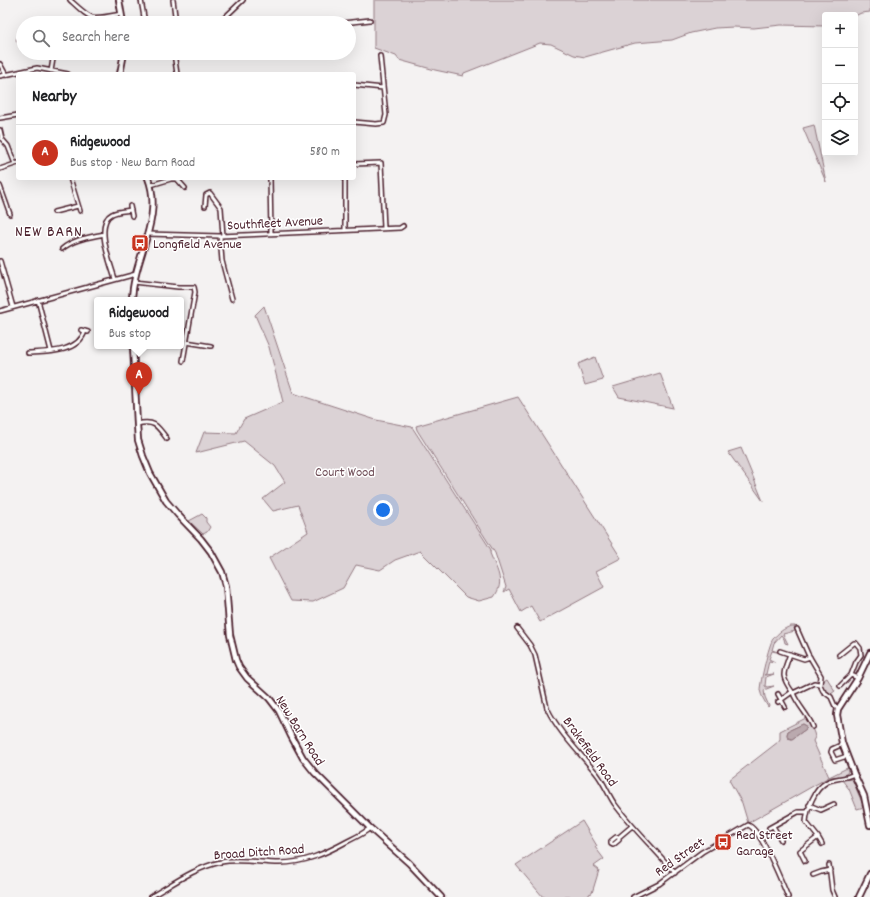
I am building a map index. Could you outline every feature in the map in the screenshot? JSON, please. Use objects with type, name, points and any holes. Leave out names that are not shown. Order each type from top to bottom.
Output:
[{"type":"street","points":[[111,16],[121,14],[119,0]]},
{"type":"street","points":[[140,0],[143,16]]},
{"type":"street","points":[[173,0],[175,16]]},
{"type":"street","points":[[226,16],[243,0]]},
{"type":"street","points":[[73,1],[83,13],[88,16]]},
{"type":"street","points":[[356,22],[370,20]]},
{"type":"street","points":[[356,122],[376,124],[384,123],[386,115],[380,56]]},
{"type":"street","points":[[51,70],[53,60]]},
{"type":"street","points":[[120,72],[123,60]]},
{"type":"street","points":[[175,60],[177,72]]},
{"type":"street","points":[[0,64],[6,75]]},
{"type":"street","points":[[16,72],[37,68],[60,72]]},
{"type":"street","points":[[0,76],[16,72]]},
{"type":"street","points":[[356,85],[383,88]]},
{"type":"street","points":[[0,118],[16,115]]},
{"type":"street","points":[[0,130],[2,139],[8,146],[16,163],[0,168]]},
{"type":"street","points":[[356,164],[381,163],[384,228]]},
{"type":"street","points":[[71,180],[80,212]]},
{"type":"street","points":[[132,297],[134,282],[152,218],[153,199],[149,180]]},
{"type":"street","points":[[151,185],[168,180]]},
{"type":"street","points":[[177,180],[184,187],[178,188]]},
{"type":"street","points":[[270,180],[271,233]]},
{"type":"street","points":[[345,180],[345,230]]},
{"type":"street","points":[[0,186],[10,214]]},
{"type":"street","points":[[205,206],[206,195],[210,193],[222,208],[222,261],[232,299]]},
{"type":"street","points":[[54,212],[78,206]]},
{"type":"street","points":[[115,279],[104,234],[104,222],[109,216],[130,208],[132,216]]},
{"type":"street","name":"Southfleet Avenue","points":[[147,234],[222,236],[400,228],[403,226]]},
{"type":"street","points":[[62,249],[79,240],[104,234]]},
{"type":"street","points":[[0,262],[13,307]]},
{"type":"street","points":[[0,311],[136,274]]},
{"type":"street","points":[[134,282],[178,287],[194,287],[195,292],[183,361]]},
{"type":"street","points":[[38,300],[51,352]]},
{"type":"street","points":[[28,353],[51,352],[76,344],[81,339],[85,331]]},
{"type":"street","points":[[186,342],[211,346]]},
{"type":"street","name":"New Barn Road","points":[[133,349],[138,440],[143,456],[158,488],[175,512],[201,539],[211,552],[222,572],[227,592],[230,635],[239,667],[247,678],[274,704],[304,758],[315,773],[370,828],[409,863],[441,897]]},
{"type":"street","points":[[137,424],[147,421],[152,423],[167,439]]},
{"type":"street","name":"Brakefield Road","points":[[517,628],[535,655],[547,708],[550,714],[570,742],[597,774],[614,802],[632,826],[675,873]]},
{"type":"street","points":[[797,629],[821,677],[819,684],[823,691],[831,697],[838,709]]},
{"type":"street","points":[[840,655],[856,643],[859,646],[861,655],[856,662],[851,675],[840,686]]},
{"type":"street","points":[[780,651],[804,658],[810,657]]},
{"type":"street","points":[[870,653],[858,678],[838,709],[837,718],[847,756],[864,796],[870,825]]},
{"type":"street","points":[[790,654],[784,675],[786,682],[793,692],[798,705],[809,718],[812,727]]},
{"type":"street","points":[[851,675],[858,678]]},
{"type":"street","points":[[780,701],[793,692],[814,683],[819,684]]},
{"type":"street","points":[[778,694],[780,701],[785,707]]},
{"type":"street","points":[[802,718],[806,714]]},
{"type":"street","points":[[843,744],[832,750],[832,753],[836,760],[847,756]]},
{"type":"street","points":[[822,844],[806,822],[809,805],[820,787],[828,781],[847,778],[854,774]]},
{"type":"street","points":[[809,805],[821,810],[834,804]]},
{"type":"street","points":[[769,828],[798,812],[807,812]]},
{"type":"street","name":"Red Street","points":[[633,897],[659,884],[702,852],[749,825],[756,831],[788,897]]},
{"type":"street","points":[[619,837],[632,826]]},
{"type":"street","points":[[773,826],[781,840]]},
{"type":"street","name":"Broad Ditch Road","points":[[150,897],[186,875],[207,866],[223,862],[242,861],[278,863],[298,862],[321,855],[370,828]]},
{"type":"street","points":[[805,861],[800,851],[818,837]]},
{"type":"street","points":[[829,865],[832,890],[835,897]]},
{"type":"street","points":[[813,875],[830,870]]},
{"type":"street","points":[[817,873],[820,877]]},
{"type":"street","points":[[859,897],[870,874]]},
{"type":"green space","points":[[374,0],[870,0],[870,12],[858,14],[858,12],[822,12],[822,26],[781,25],[754,28],[715,28],[691,33],[672,40],[635,43],[585,57],[574,55],[551,44],[540,43],[464,73],[463,76],[399,60],[396,56],[374,48]]},
{"type":"green space","points":[[814,125],[826,182],[803,128]]},
{"type":"green space","name":"Court Wood","points":[[264,306],[293,393],[376,420],[412,427],[491,550],[490,553],[500,580],[498,591],[494,597],[479,601],[466,597],[420,551],[395,560],[380,570],[356,565],[343,588],[313,602],[291,601],[269,558],[308,532],[298,505],[273,511],[263,499],[285,482],[275,466],[244,441],[196,453],[204,432],[236,433],[244,419],[283,402],[269,347],[255,315]]},
{"type":"green space","points":[[595,357],[603,380],[585,385],[578,364]]},
{"type":"green space","points":[[660,373],[673,408],[619,397],[613,387]]},
{"type":"green space","points":[[518,397],[621,558],[596,571],[604,587],[540,622],[531,606],[521,612],[509,589],[504,592],[506,587],[495,553],[417,430],[416,426]]},
{"type":"green space","points":[[741,448],[763,501],[728,452]]},
{"type":"green space","points":[[202,514],[206,518],[206,522],[210,527],[207,532],[203,534],[189,521]]},
{"type":"green space","points":[[791,626],[795,626],[794,629],[798,634],[795,631],[783,634],[788,644],[785,643],[781,635],[774,643],[772,650],[781,653],[772,651],[769,659],[775,662],[769,661],[766,674],[764,675],[774,674],[766,677],[765,686],[774,686],[764,690],[769,706],[768,707],[760,690],[767,655],[771,642],[777,634]]},
{"type":"green space","points":[[827,678],[835,691],[831,694],[822,686],[822,681]]},
{"type":"green space","points":[[806,718],[808,719],[815,737],[813,741],[829,777],[748,823],[742,803],[729,780],[778,742],[780,739],[780,731]],"holes":[[[803,724],[807,726],[806,729],[792,739],[788,738],[788,731]]]},
{"type":"green space","points":[[847,768],[848,772],[843,776],[829,777]]},
{"type":"green space","points":[[852,779],[864,807],[857,809],[849,789],[842,780]]},
{"type":"green space","points":[[582,821],[597,846],[595,847],[604,859],[594,866],[599,870],[592,893],[589,894],[589,897],[543,897],[516,865]]},
{"type":"shaded area","points":[[803,724],[806,726],[806,729],[792,739],[788,738],[788,731]]},
{"type":"place","name":"Longfield Avenue","points":[[140,243]]},
{"type":"place","name":"Ridgewood","points":[[139,395]]},
{"type":"place","name":"Red Street Garage","points":[[723,842]]},
{"type":"district","name":"NEW BARN","points":[[49,230]]}]
